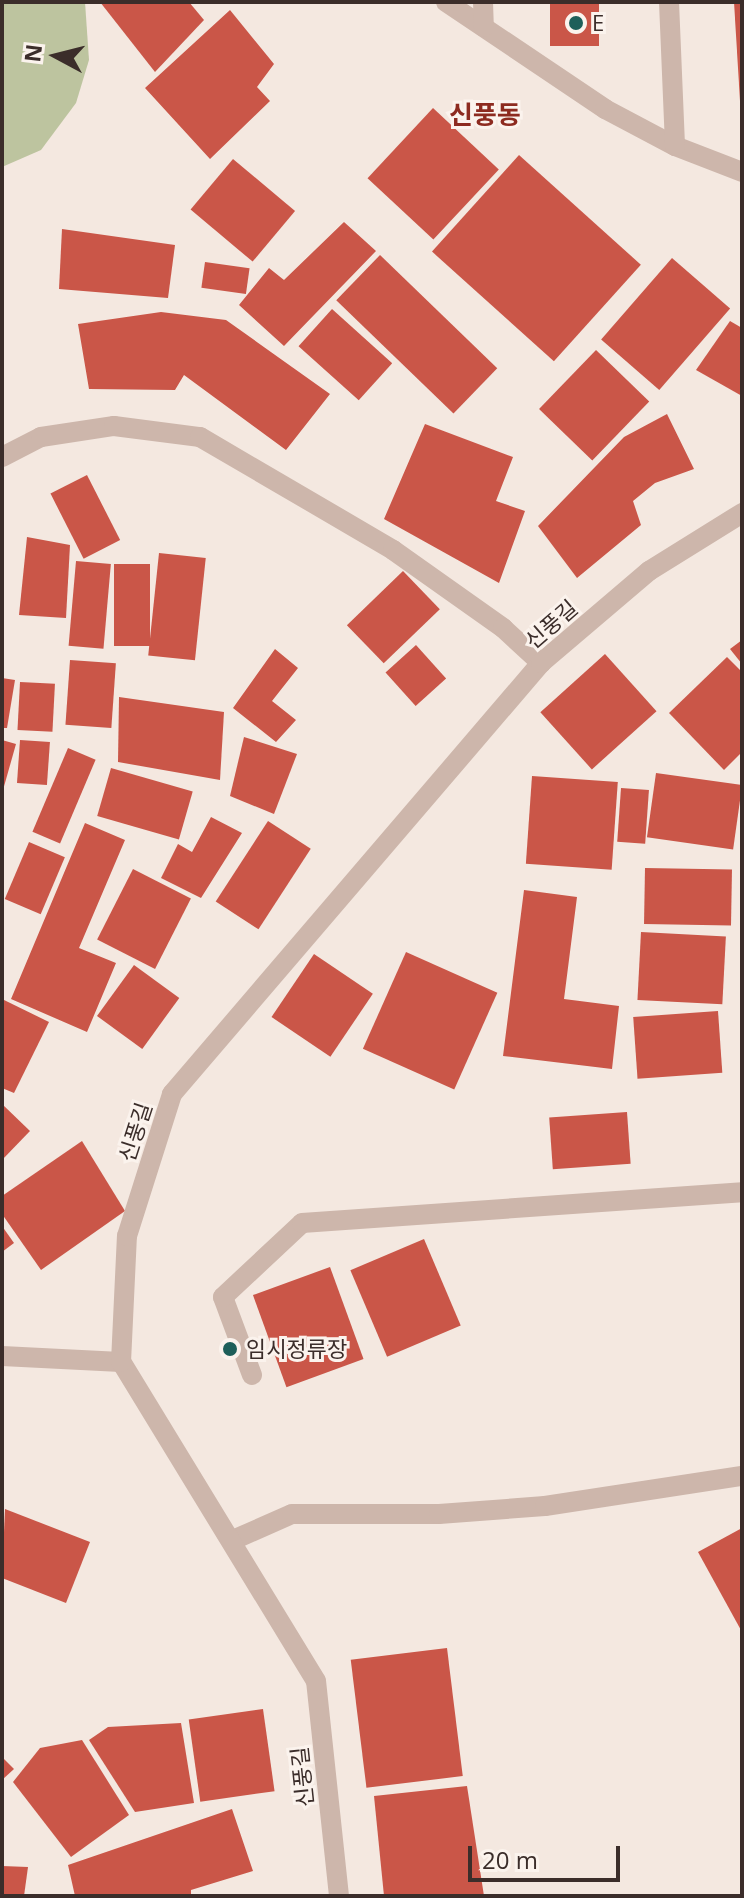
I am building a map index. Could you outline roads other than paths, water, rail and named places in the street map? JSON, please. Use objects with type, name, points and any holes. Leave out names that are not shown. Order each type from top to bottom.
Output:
[{"type":"lane","points":[[446,2],[605,109],[675,146],[742,172]]},
{"type":"lane","points":[[483,2],[484,27]]},
{"type":"lane","points":[[669,2],[675,146]]},
{"type":"lane","points":[[2,457],[41,437],[114,426],[200,437],[393,550],[503,628],[541,663]]},
{"type":"lane","name":"신풍길","points":[[339,1896],[316,1681],[233,1540],[121,1362],[127,1236],[172,1094],[541,663],[649,571],[742,513]]},
{"type":"lane","points":[[252,1375],[223,1297],[302,1223],[742,1192]]},
{"type":"lane","points":[[2,1356],[121,1362]]},
{"type":"lane","points":[[233,1540],[292,1514],[439,1514],[545,1506],[742,1476]]},
{"type":"place","name":"E","points":[[576,23]]},
{"type":"place","name":"임시정류장","points":[[230,1349]]},
{"type":"district","name":"신풍동","points":[[485,115]]}]
